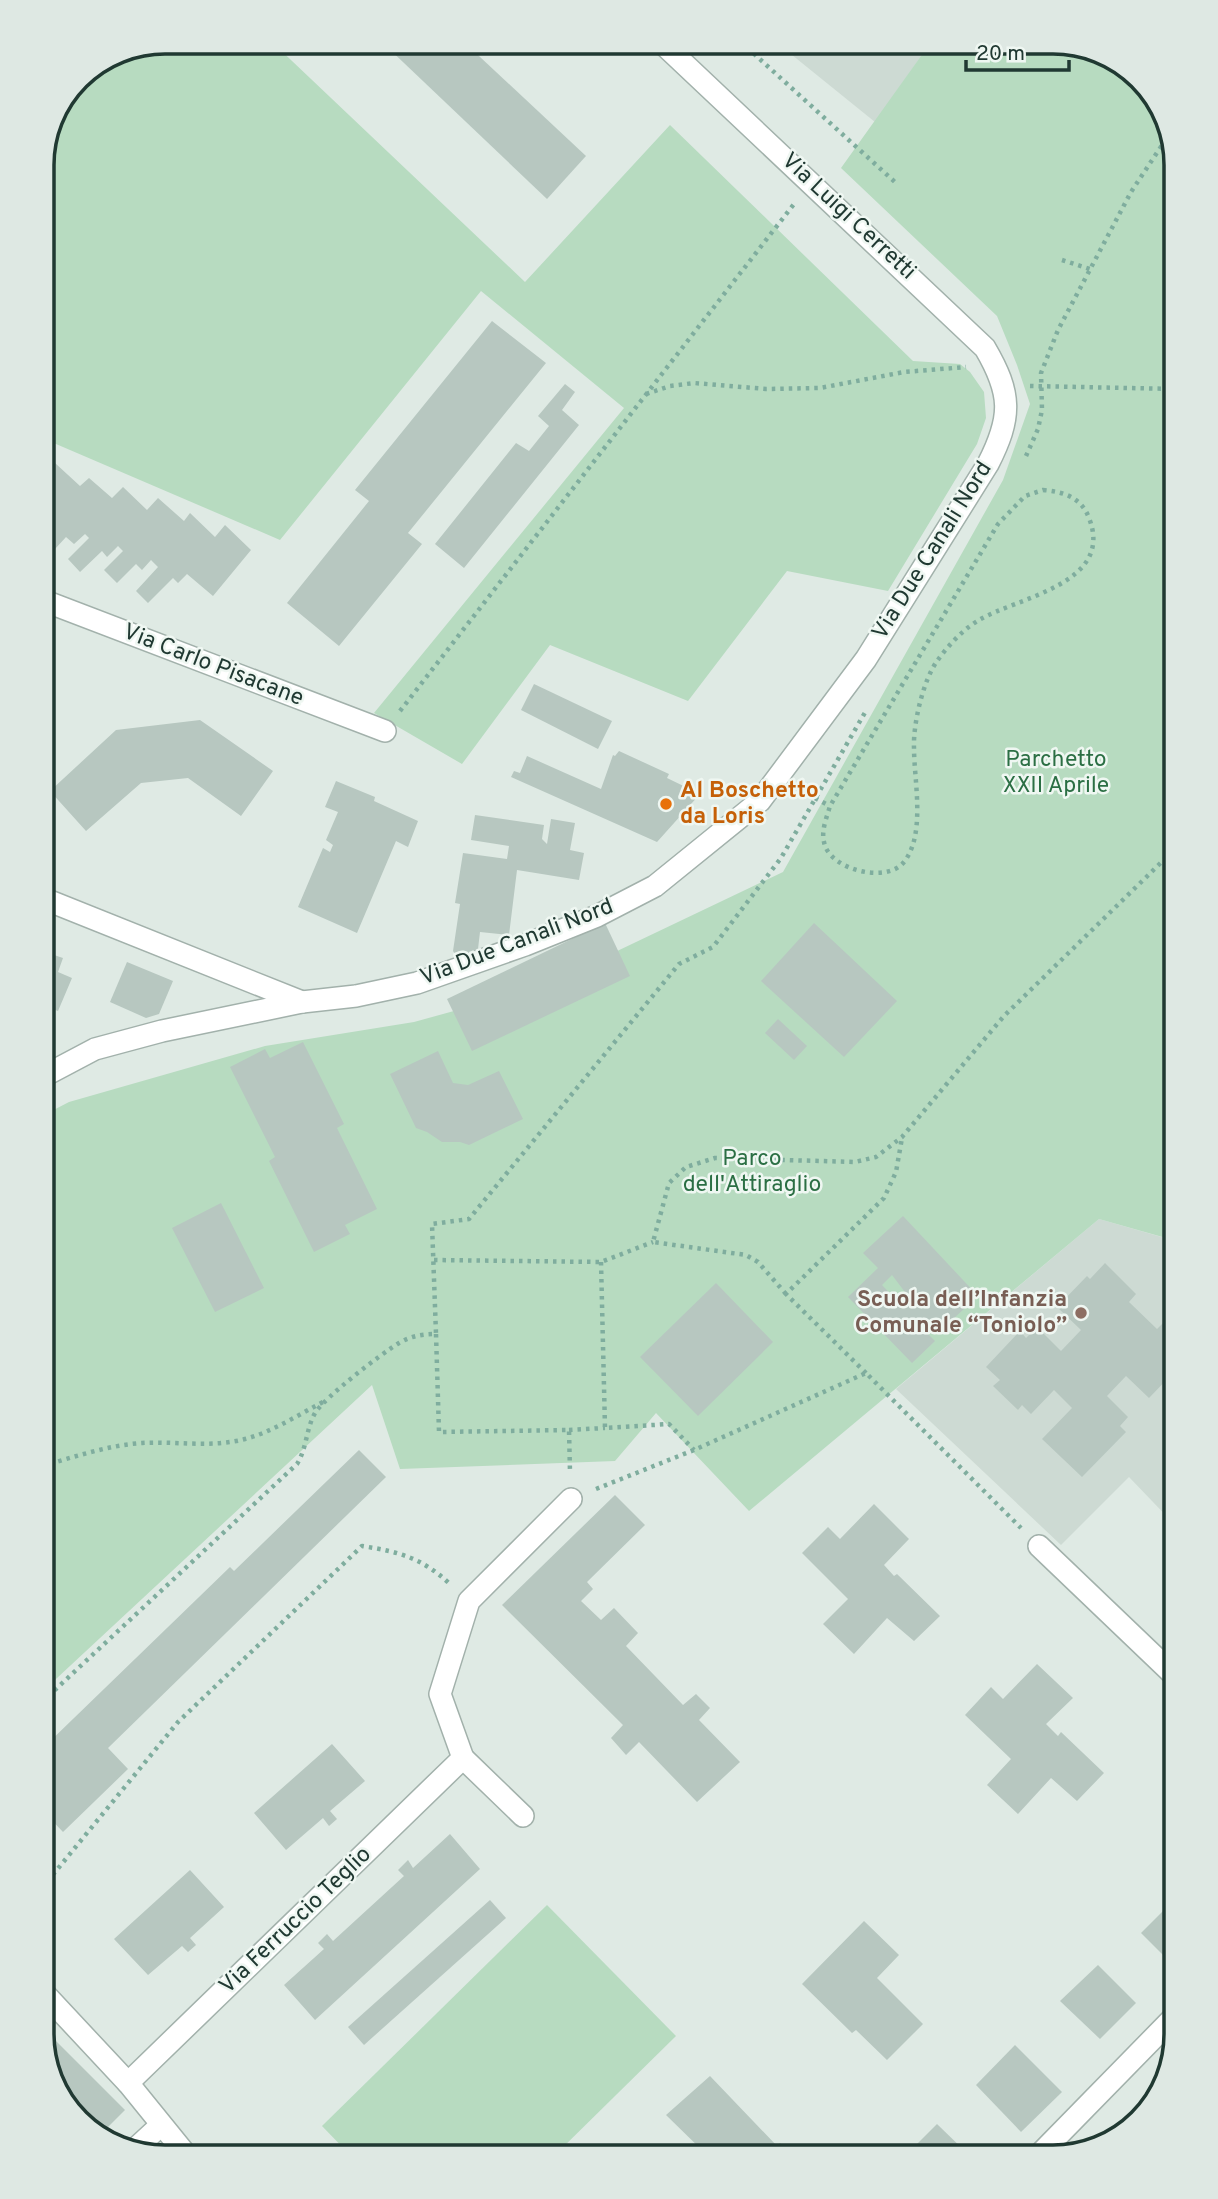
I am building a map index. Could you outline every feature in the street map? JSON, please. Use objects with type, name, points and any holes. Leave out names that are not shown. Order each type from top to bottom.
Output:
[{"type":"street","name":"Via Luigi Cerretti","points":[[674,54],[985,348],[1004,386],[1006,410]]},
{"type":"street","name":"Via Due Canali Nord","points":[[54,1071],[95,1049],[162,1031],[302,1002],[356,996],[417,983],[597,916],[655,886],[760,801],[866,659],[988,464],[1001,438],[1006,410]]},
{"type":"street","name":"Via Carlo Pisacane","points":[[54,605],[385,731]]},
{"type":"street","points":[[54,903],[302,1002]]},
{"type":"street","points":[[523,1816],[463,1758],[440,1694],[469,1601],[571,1499]]},
{"type":"street","points":[[1039,1546],[1164,1666]]},
{"type":"street","name":"Via Ferruccio Teglio","points":[[128,2083],[463,1758]]},
{"type":"street","points":[[54,2004],[128,2083],[178,2145]]},
{"type":"street","points":[[1049,2145],[1164,2027]]},
{"type":"street","points":[[142,2142],[161,2125]]},
{"type":"path","points":[[754,54],[895,183]]},
{"type":"path","points":[[1021,464],[1038,429],[1042,410],[1041,373],[1045,360],[1131,191],[1162,145]]},
{"type":"path","points":[[385,731],[811,182]]},
{"type":"path","points":[[1062,260],[1090,269]]},
{"type":"path","points":[[646,394],[670,386],[694,383],[766,389],[820,388],[904,372],[994,364]]},
{"type":"path","points":[[1042,387],[1164,389]]},
{"type":"path","points":[[1043,490],[1059,492],[1079,500],[1093,528],[1093,546],[1081,570],[1048,592],[977,621],[956,638],[935,663],[917,712],[913,746],[917,788],[914,846],[902,865],[883,872],[864,873],[839,863],[824,844],[824,828],[830,806],[999,524],[1025,496],[1043,490]]},
{"type":"path","points":[[694,1450],[669,1424],[439,1433],[432,1224],[469,1219],[679,964],[713,947],[781,858],[871,702]]},
{"type":"path","points":[[815,798],[830,806]]},
{"type":"path","points":[[653,1242],[668,1183],[686,1167],[715,1158],[855,1161],[876,1157],[902,1137],[1004,1016],[1164,860]]},
{"type":"path","points":[[786,1294],[884,1198],[896,1172],[902,1137]]},
{"type":"path","points":[[434,1260],[601,1262],[653,1242],[746,1255],[758,1262],[786,1294],[1039,1546]]},
{"type":"path","points":[[601,1262],[605,1428]]},
{"type":"path","points":[[54,1463],[140,1443],[218,1443],[244,1439],[272,1429],[324,1402],[400,1342],[418,1335],[436,1334]]},
{"type":"path","points":[[569,1430],[571,1499],[694,1450],[866,1373]]},
{"type":"path","points":[[54,1691],[297,1464],[314,1415],[324,1402]]},
{"type":"path","points":[[54,1873],[178,1722],[362,1546],[398,1551],[431,1567],[469,1601]]},
{"type":"shaded area","points":[[791,54],[923,54],[875,122]]},
{"type":"shaded area","name":"Scuola dell’Infanzia Comunale “Toniolo”","points":[[1099,1219],[1164,1238],[1164,1513],[1129,1477],[1061,1545],[896,1389]]},
{"type":"green space","points":[[285,54],[525,282],[670,125],[913,361],[960,364],[970,372],[984,392],[986,418],[977,444],[888,591],[787,571],[688,701],[550,645],[462,764],[374,713],[624,408],[481,291],[280,540],[54,443],[54,158],[58,136],[77,98],[92,82],[123,63],[144,56]]},
{"type":"green space","name":"Parco dell'Attiraglio","points":[[922,54],[1060,54],[1088,60],[1114,73],[1141,98],[1155,123],[1162,144],[1164,1237],[1099,1219],[749,1511],[656,1413],[615,1461],[400,1469],[372,1385],[54,1681],[54,1110],[69,1102],[265,1046],[414,1022],[512,995],[613,953],[783,872],[1003,480],[1030,404],[997,316],[841,168]]},
{"type":"green space","points":[[547,1905],[676,2036],[565,2145],[340,2145],[322,2126]]},
{"type":"building","points":[[395,54],[477,54],[586,156],[547,199]]},
{"type":"building","points":[[492,321],[546,363],[408,533],[422,544],[339,646],[287,603],[369,501],[355,490]]},
{"type":"building","points":[[565,384],[575,392],[562,410],[579,425],[464,568],[435,544],[516,443],[529,451],[549,426],[538,416]]},
{"type":"building","points":[[54,464],[80,486],[89,478],[112,498],[123,487],[147,510],[158,498],[184,521],[190,513],[215,537],[225,525],[251,550],[213,596],[187,574],[178,583],[173,578],[148,603],[136,591],[158,567],[151,560],[142,570],[136,564],[117,583],[104,570],[123,551],[118,546],[107,557],[102,551],[80,572],[68,559],[89,538],[85,534],[74,544],[66,537],[54,550]]},
{"type":"building","points":[[534,684],[612,721],[598,749],[521,710]]},
{"type":"building","points":[[200,720],[273,771],[241,816],[188,778],[141,783],[86,831],[54,795],[54,787],[116,730]]},
{"type":"building","points":[[619,751],[669,774],[667,778],[700,794],[657,842],[511,777],[514,771],[520,773],[527,756],[601,789],[613,755]]},
{"type":"building","points":[[336,781],[375,797],[374,801],[418,821],[408,847],[396,841],[357,933],[298,907],[323,848],[330,852],[333,845],[326,840],[338,812],[325,807]]},
{"type":"building","points":[[475,815],[544,825],[542,839],[547,844],[551,819],[575,823],[570,850],[584,853],[579,880],[517,870],[509,935],[480,932],[478,949],[456,956],[453,951],[460,904],[455,903],[463,853],[507,859],[509,846],[471,840]]},
{"type":"building","points":[[605,923],[630,976],[472,1051],[447,999]]},
{"type":"building","points":[[814,923],[897,1001],[844,1057],[761,981]]},
{"type":"building","points":[[54,955],[63,958],[58,972],[72,978],[58,1011],[54,1010]]},
{"type":"building","points":[[127,962],[173,981],[159,1014],[146,1018],[110,1002]]},
{"type":"building","points":[[778,1019],[807,1046],[794,1060],[765,1033]]},
{"type":"building","points":[[303,1042],[344,1124],[337,1128],[377,1209],[345,1225],[350,1234],[314,1252],[269,1161],[275,1157],[230,1067],[265,1049],[270,1058]]},
{"type":"building","points":[[438,1051],[453,1083],[468,1085],[499,1071],[523,1119],[469,1145],[442,1142],[416,1128],[390,1074]]},
{"type":"building","points":[[221,1203],[264,1288],[215,1312],[172,1228]]},
{"type":"building","points":[[903,1216],[978,1296],[940,1331],[933,1323],[925,1331],[935,1341],[912,1363],[848,1297],[878,1268],[863,1253]],"holes":[[[892,1275],[908,1296],[900,1304],[882,1285]]]},
{"type":"building","points":[[1105,1263],[1136,1294],[1129,1302],[1157,1329],[1164,1322],[1164,1382],[1149,1398],[1126,1376],[1107,1396],[1128,1417],[1120,1426],[1126,1432],[1082,1477],[1042,1439],[1072,1408],[1054,1390],[1031,1414],[1022,1405],[1018,1410],[993,1386],[1000,1380],[986,1367],[1020,1331],[1026,1338],[1037,1327],[1061,1351],[1081,1330],[1057,1307],[1087,1276],[1090,1279]]},
{"type":"building","points":[[716,1283],[773,1342],[698,1416],[640,1357]]},
{"type":"building","points":[[359,1450],[386,1477],[108,1748],[128,1769],[63,1832],[54,1823],[54,1737],[230,1567],[234,1571]]},
{"type":"building","points":[[615,1495],[645,1525],[587,1582],[593,1589],[581,1601],[601,1620],[614,1608],[638,1633],[626,1646],[683,1705],[696,1694],[710,1708],[699,1720],[740,1762],[697,1802],[639,1742],[626,1755],[611,1738],[623,1725],[502,1605]]},
{"type":"building","points":[[874,1504],[909,1539],[884,1565],[940,1616],[914,1641],[887,1618],[854,1654],[823,1624],[848,1599],[802,1553],[828,1527],[840,1539]]},
{"type":"building","points":[[1037,1664],[1073,1698],[1046,1724],[1058,1736],[1061,1732],[1104,1773],[1077,1801],[1051,1778],[1018,1814],[987,1785],[1011,1759],[965,1715],[991,1687],[1003,1699]]},
{"type":"building","points":[[332,1744],[365,1781],[330,1811],[337,1819],[329,1826],[323,1818],[286,1850],[254,1813]]},
{"type":"building","points":[[450,1834],[480,1869],[315,2020],[284,1985],[324,1949],[318,1943],[327,1934],[333,1941],[404,1876],[398,1870],[408,1860],[413,1868]]},
{"type":"building","points":[[190,1870],[224,1907],[190,1938],[196,1945],[188,1952],[182,1946],[148,1975],[114,1939]]},
{"type":"building","points":[[490,1900],[506,1918],[364,2045],[348,2027]]},
{"type":"building","points":[[1164,1910],[1164,1956],[1141,1933]]},
{"type":"building","points":[[864,1921],[899,1955],[877,1978],[923,2024],[887,2060],[856,2030],[852,2033],[802,1984]]},
{"type":"building","points":[[1098,1965],[1136,2003],[1100,2039],[1060,2001]]},
{"type":"building","points":[[55,2040],[125,2110],[107,2128],[87,2112],[69,2089],[63,2076]]},
{"type":"building","points":[[1015,2045],[1062,2092],[1021,2132],[976,2085]]},
{"type":"building","points":[[710,2076],[776,2145],[697,2145],[666,2115]]},
{"type":"building","points":[[937,2124],[959,2145],[916,2145]]},
{"type":"place","name":"Al Boschetto da Loris","points":[[666,804]]},
{"type":"place","name":"Scuola dell’Infanzia Comunale “Toniolo”","points":[[1081,1313]]},
{"type":"park label","name":"Parchetto XXII Aprile","points":[[1056,773]]}]
